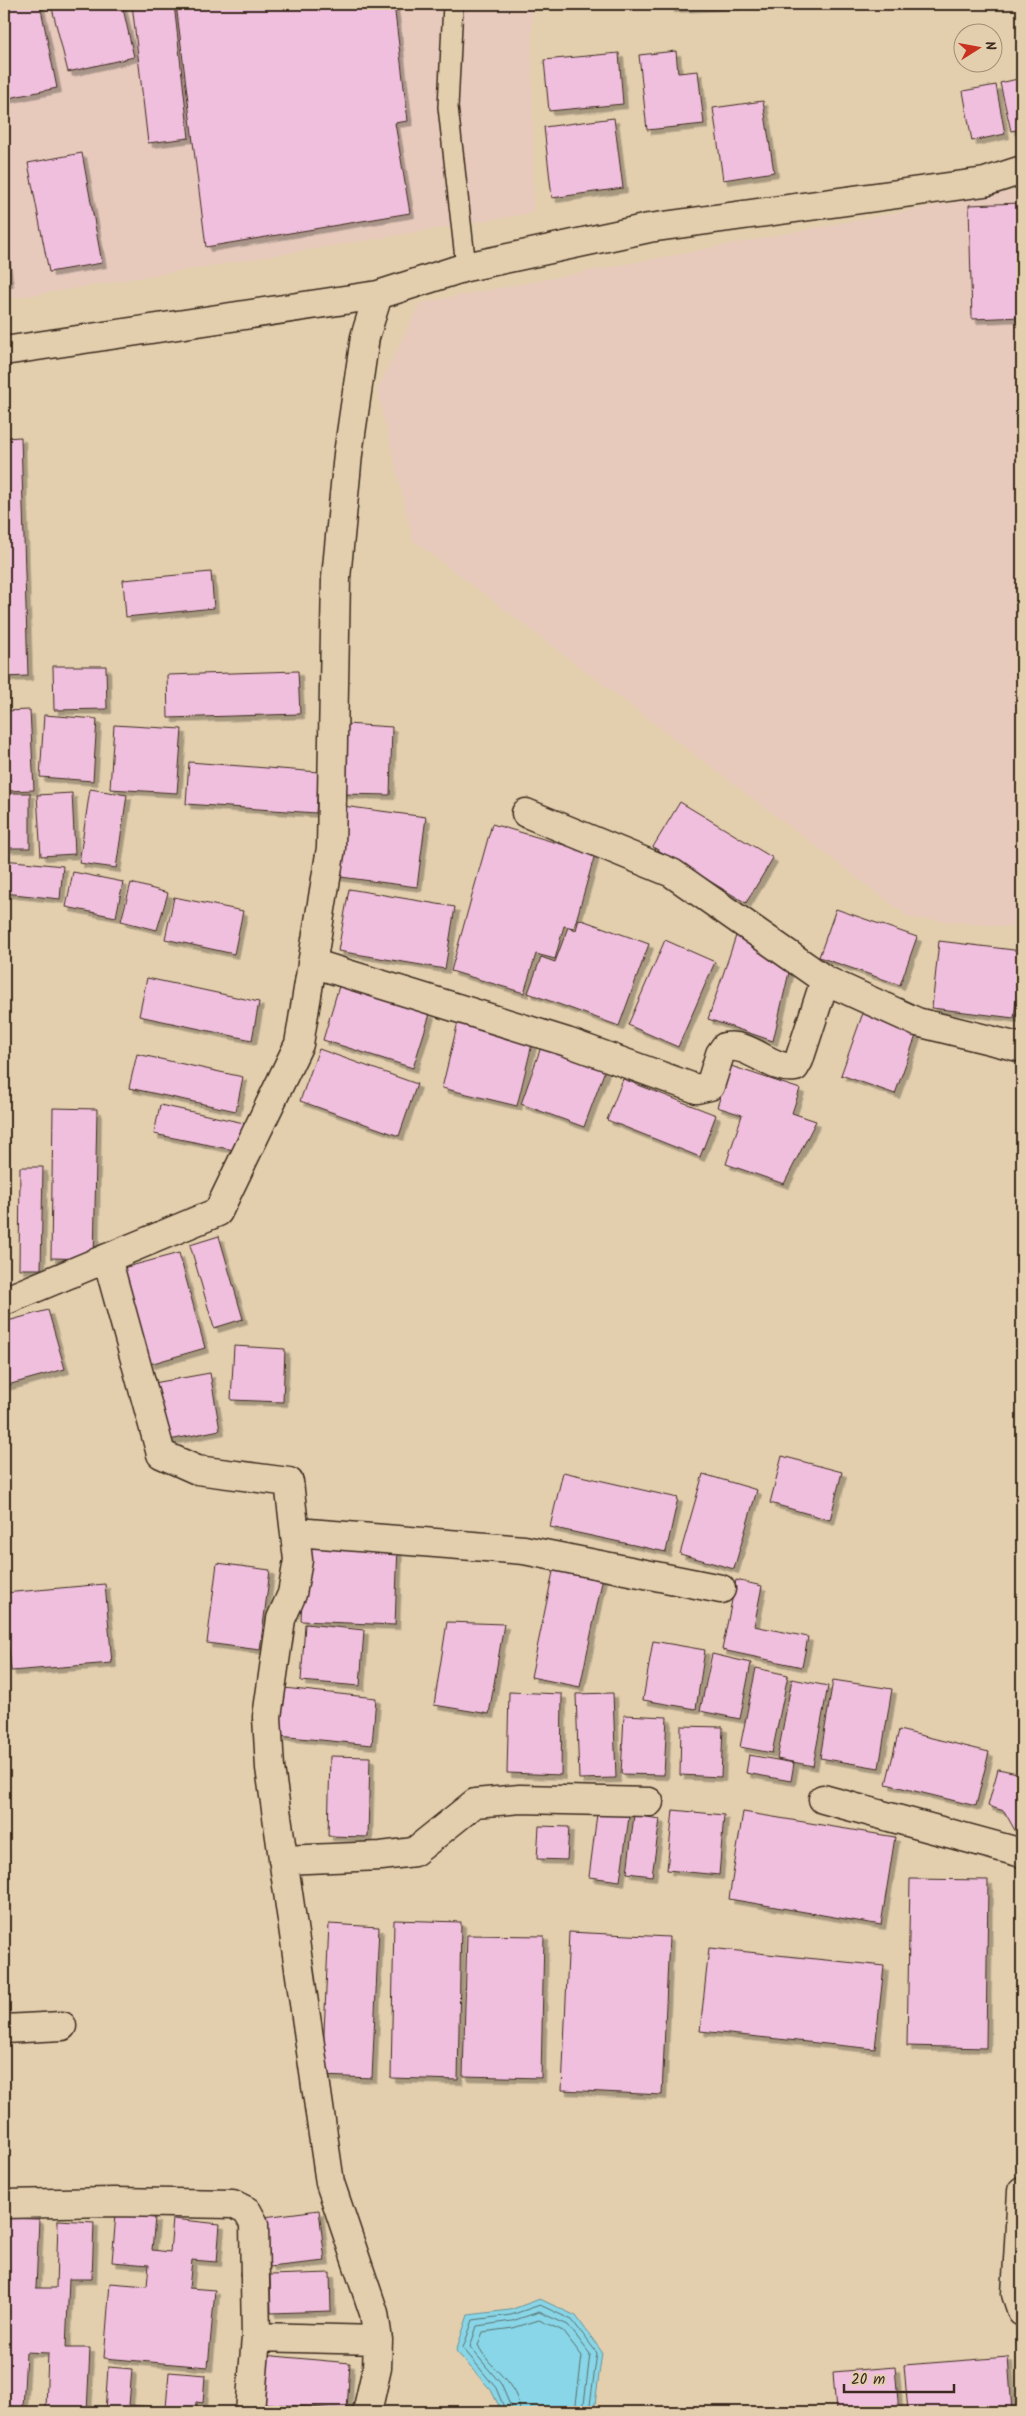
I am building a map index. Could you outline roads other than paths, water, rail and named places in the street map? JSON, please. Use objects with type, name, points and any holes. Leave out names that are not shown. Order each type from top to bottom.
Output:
[{"type":"street","points":[[4,351],[378,295],[466,268],[650,228],[985,182],[1022,170]]},
{"type":"street","points":[[4,1301],[218,1212],[298,1044],[330,848],[336,578],[347,464],[365,336],[378,295]]},
{"type":"street","points":[[526,813],[672,873],[826,980],[917,1022],[1022,1048]]},
{"type":"street","points":[[312,962],[567,1042],[697,1089],[710,1086],[720,1054],[725,1047],[739,1047],[784,1067],[795,1067],[800,1060],[826,980]]},
{"type":"street","points":[[107,1258],[161,1454],[197,1470],[289,1482],[298,1560],[292,1594],[281,1619],[267,1716],[270,1768],[330,2183],[374,2313],[378,2340],[377,2368],[367,2412]]},
{"type":"street","points":[[296,1532],[524,1550],[721,1589]]},
{"type":"street","points":[[284,1860],[381,1856],[414,1852],[474,1803],[520,1799],[649,1802]]},
{"type":"street","points":[[824,1799],[1022,1853]]},
{"type":"street","points":[[4,2029],[62,2026]]},
{"type":"street","points":[[1022,2191],[1016,2294],[1022,2312]]},
{"type":"street","points":[[4,2204],[114,2202],[233,2204],[247,2211],[254,2224],[256,2337],[250,2412]]},
{"type":"street","points":[[256,2337],[378,2340]]},
{"type":"lane","points":[[453,4],[448,107],[466,268]]},
{"type":"water","points":[[540,2299],[576,2316],[602,2352],[594,2412],[502,2412],[491,2390],[456,2351],[468,2315],[510,2310]]}]
